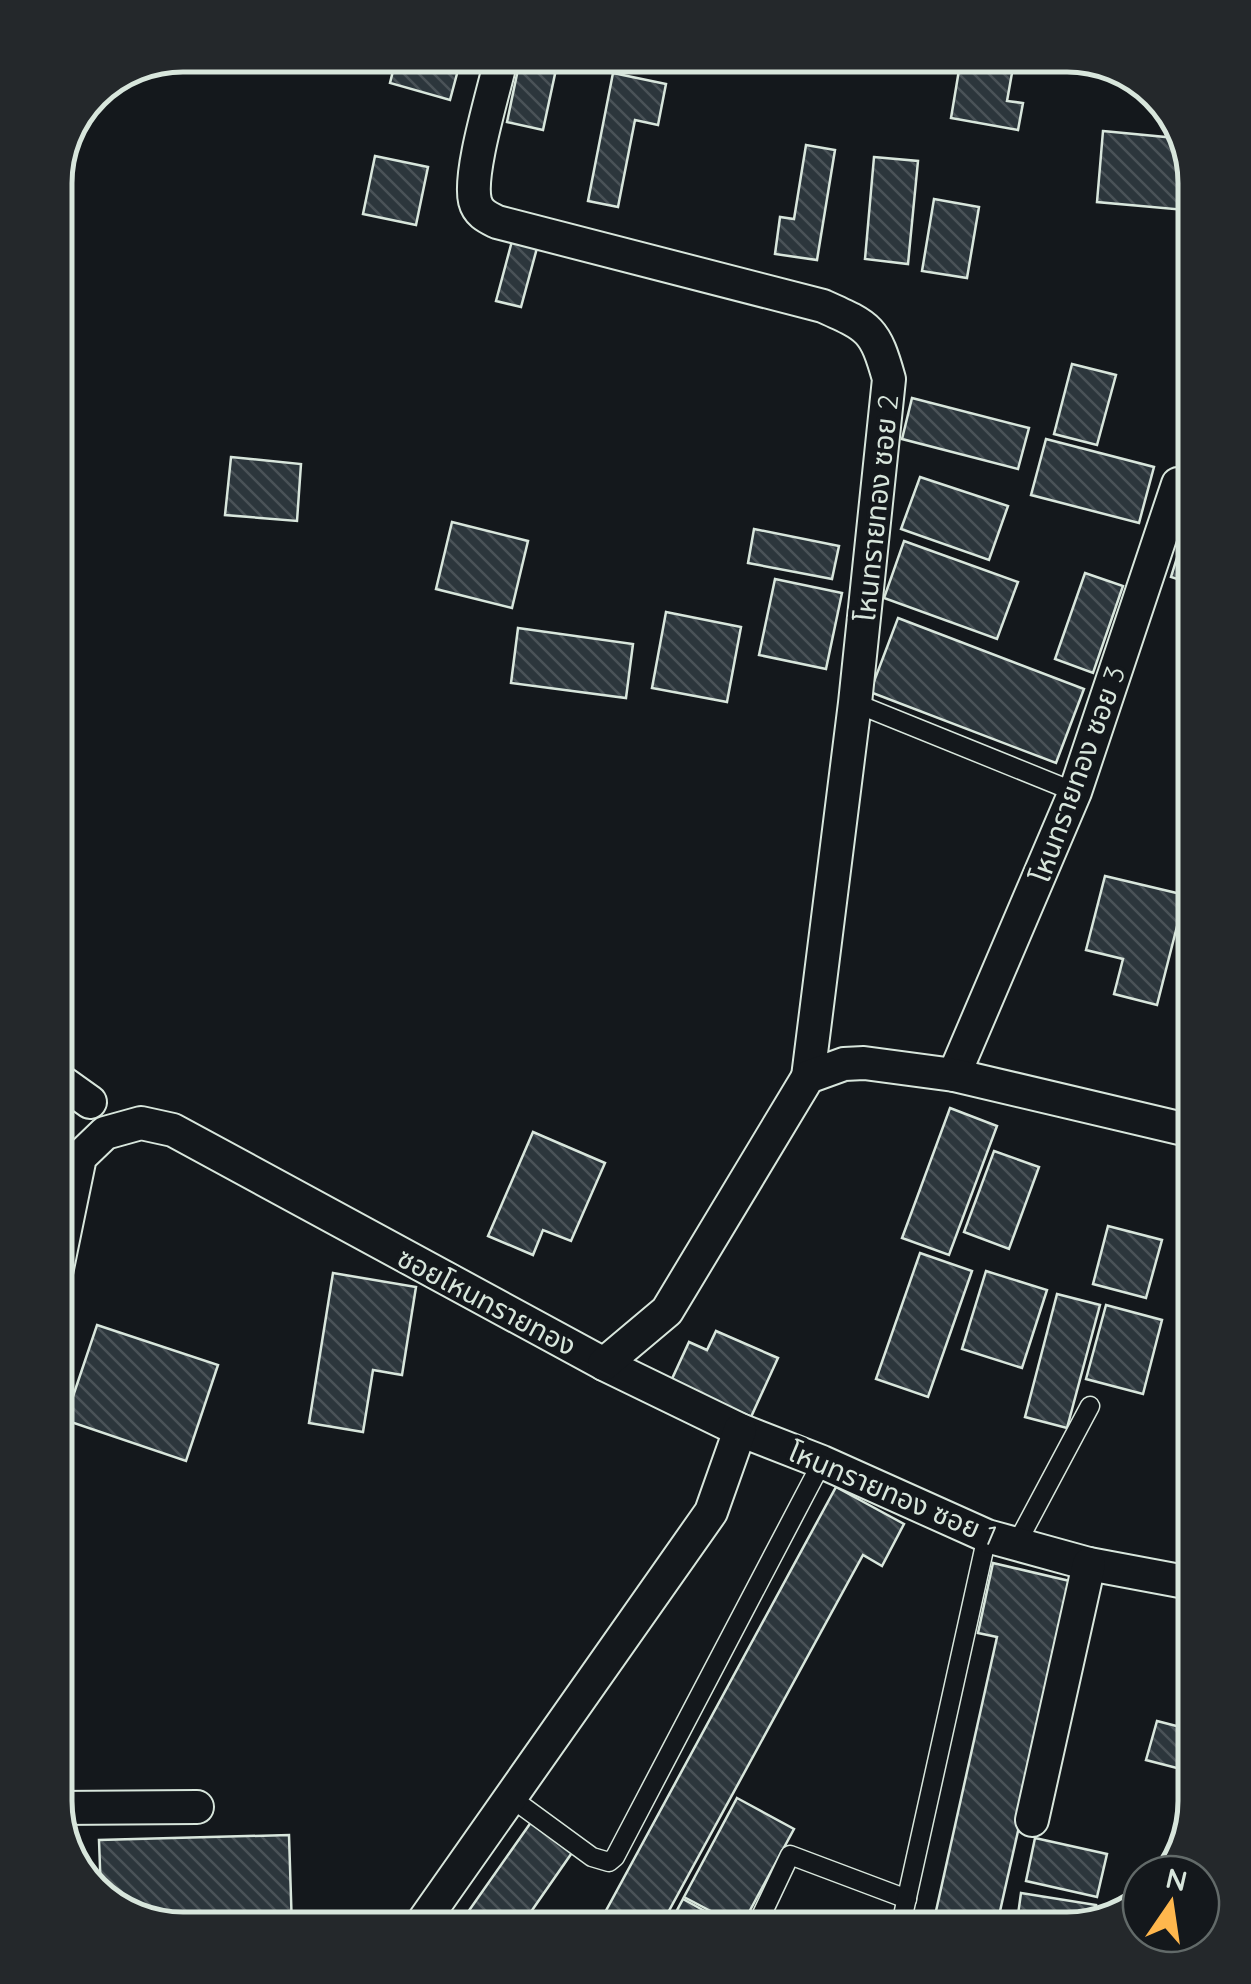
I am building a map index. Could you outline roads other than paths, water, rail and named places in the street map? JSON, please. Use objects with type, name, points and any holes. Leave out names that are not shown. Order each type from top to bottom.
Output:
[{"type":"street","name":"โหนทรายทอง ซอย 2","points":[[498,73],[476,170],[475,203],[483,214],[497,222],[824,306],[860,323],[878,341],[889,378],[855,703],[808,1077]]},
{"type":"street","name":"โหนทรายทอง ซอย 3","points":[[954,1075],[1075,792],[1178,484]]},
{"type":"street","points":[[808,1077],[844,1064],[954,1075],[1178,1128]]},
{"type":"street","name":"ซอยโหนทรายทอง","points":[[73,1191],[80,1157],[105,1134],[142,1123],[173,1130],[604,1364],[666,1311],[808,1077]]},
{"type":"street","points":[[73,1090],[90,1102]]},
{"type":"street","name":"โหนทรายทอง ซอย 1","points":[[604,1364],[740,1430],[1002,1540],[1089,1564],[1178,1581]]},
{"type":"street","points":[[430,1911],[712,1512],[740,1430]]},
{"type":"street","points":[[1032,1820],[1089,1564]]},
{"type":"street","points":[[73,1814],[198,1807]]},
{"type":"lane","points":[[855,703],[1075,792]]},
{"type":"lane","points":[[904,1912],[1002,1540],[1090,1406]]},
{"type":"lane","points":[[510,1797],[592,1858],[609,1862],[616,1857],[822,1462]]},
{"type":"lane","points":[[763,1912],[790,1856],[907,1899]]}]
